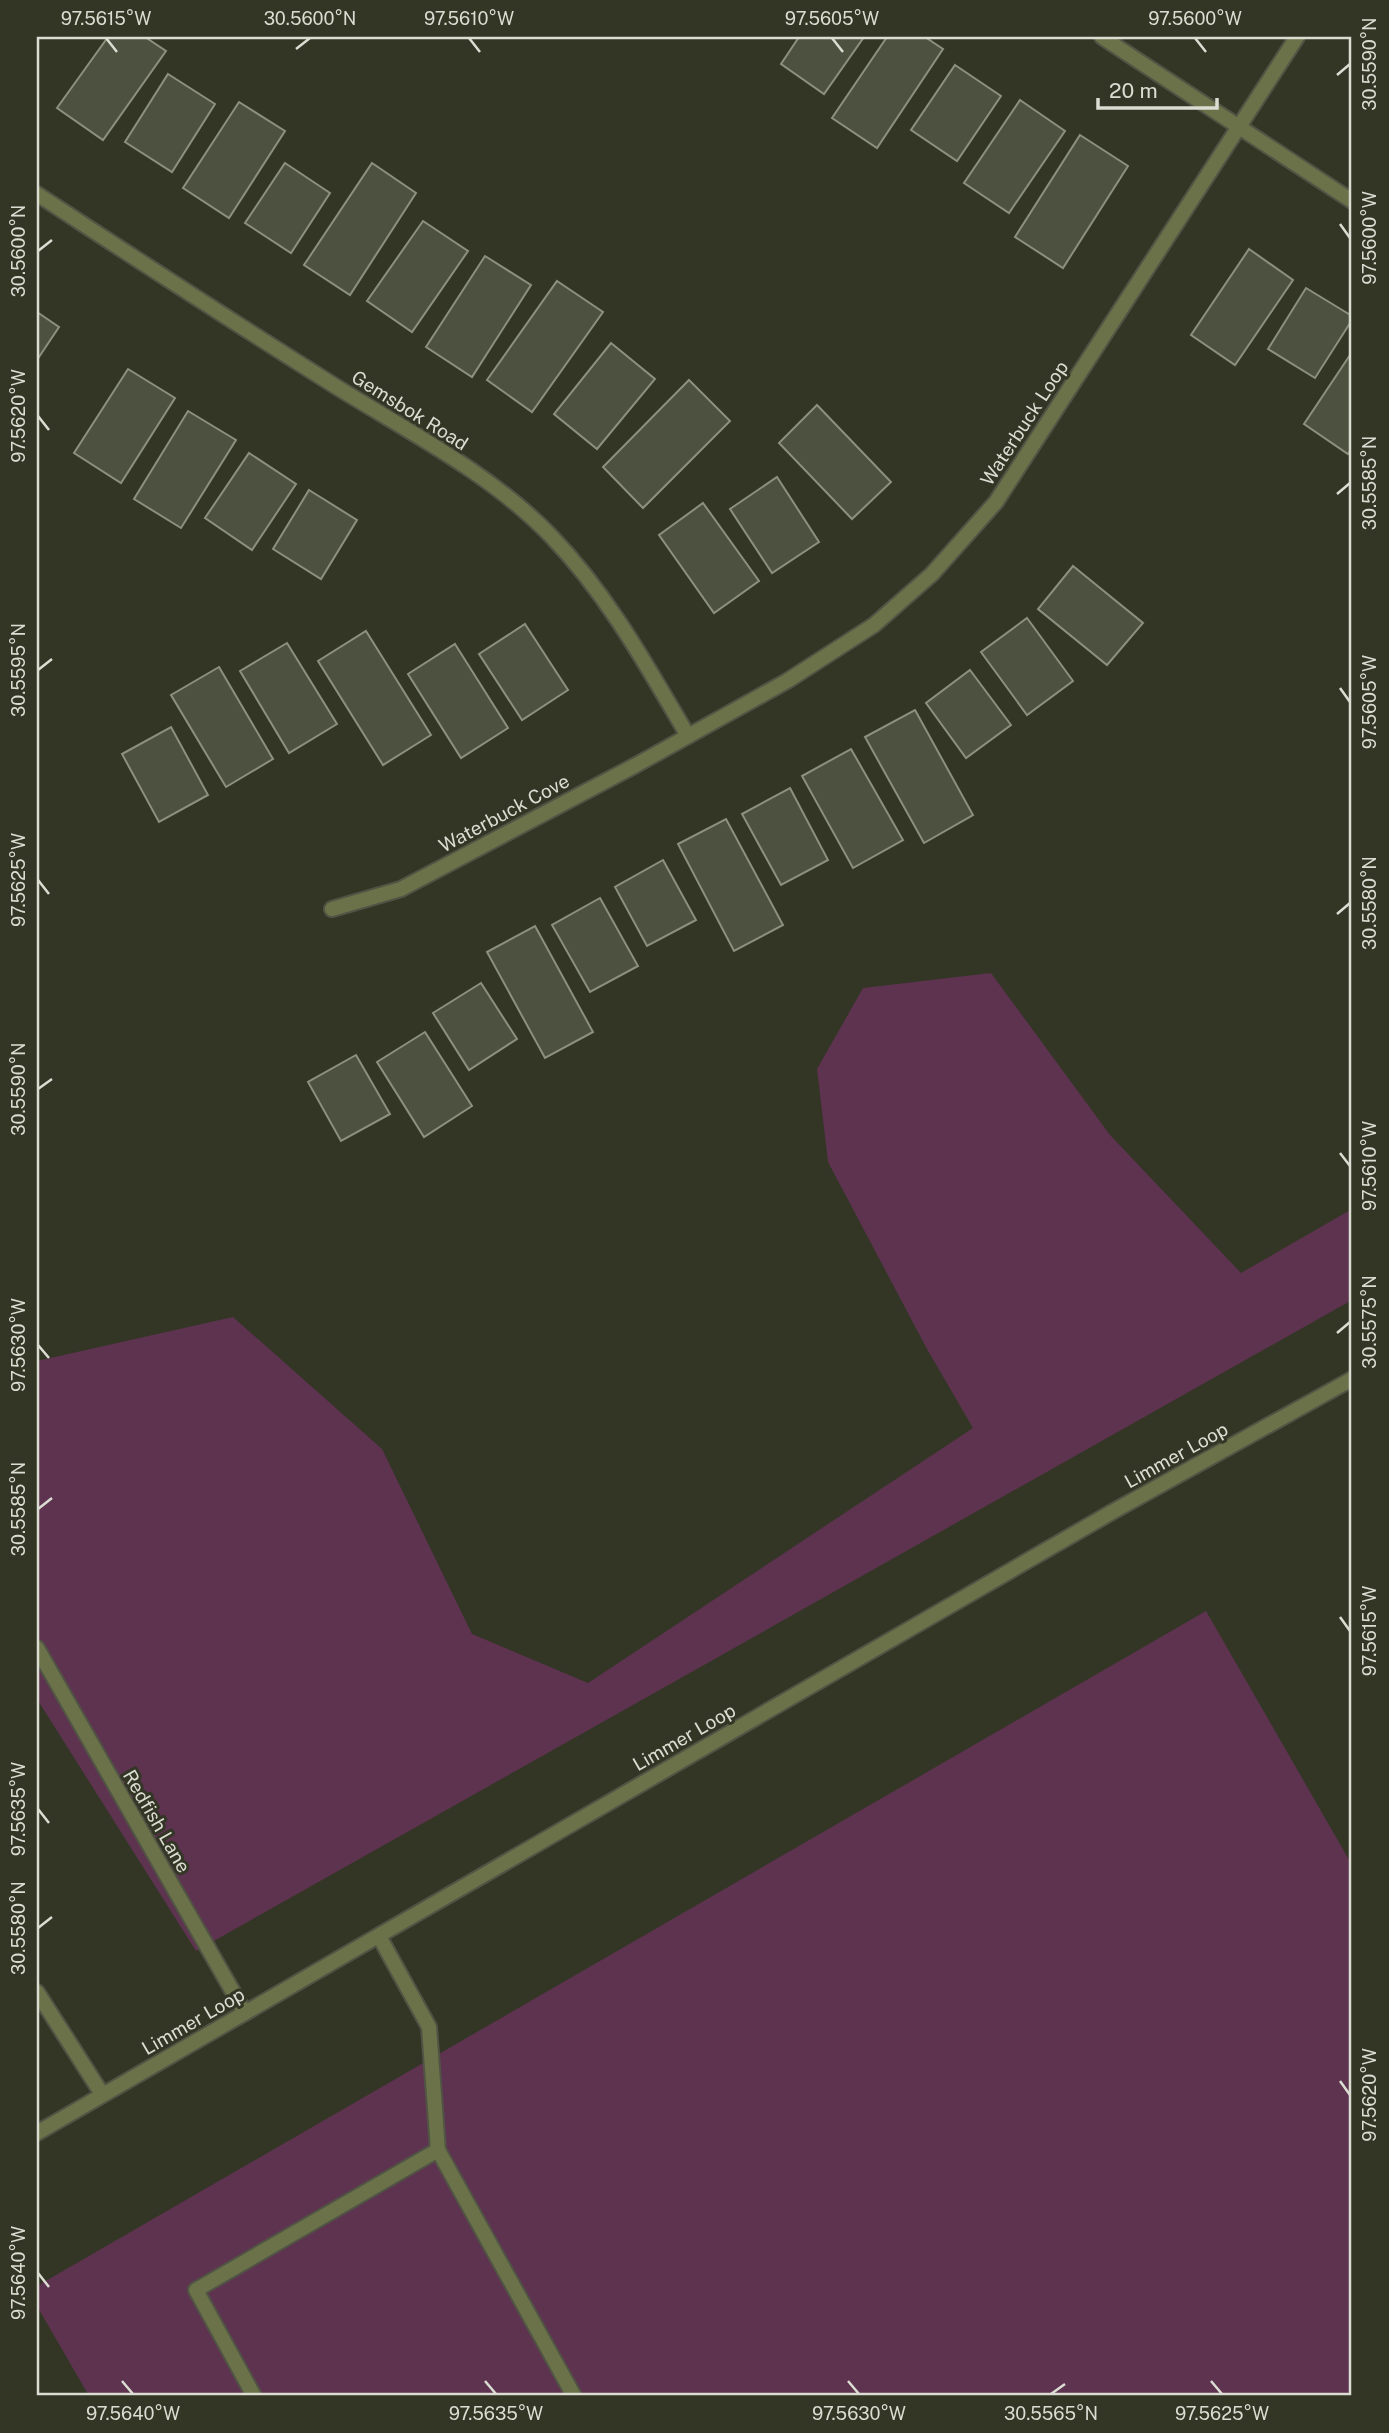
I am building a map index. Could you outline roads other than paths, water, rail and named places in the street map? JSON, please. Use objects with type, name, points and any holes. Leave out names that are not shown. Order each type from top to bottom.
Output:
[{"type":"street","points":[[1102,37],[1352,201]]},
{"type":"street","name":"Waterbuck Loop","points":[[688,736],[787,681],[874,625],[932,573],[978,523],[996,502],[1297,37]]},
{"type":"street","name":"Gemsbok Road","points":[[37,194],[233,323],[499,488],[550,535],[586,575],[618,617],[688,736]]},
{"type":"street","name":"Waterbuck Cove","points":[[332,909],[401,889],[688,736]]},
{"type":"street","name":"Limmer Loop","points":[[37,2133],[1112,1512],[1352,1379]]},
{"type":"street","name":"Redfish Lane","points":[[37,1648],[244,2013]]},
{"type":"street","points":[[379,1936],[429,2027],[438,2150],[574,2396]]},
{"type":"street","points":[[37,1992],[102,2094]]},
{"type":"street","points":[[254,2396],[196,2290],[438,2150]]}]
